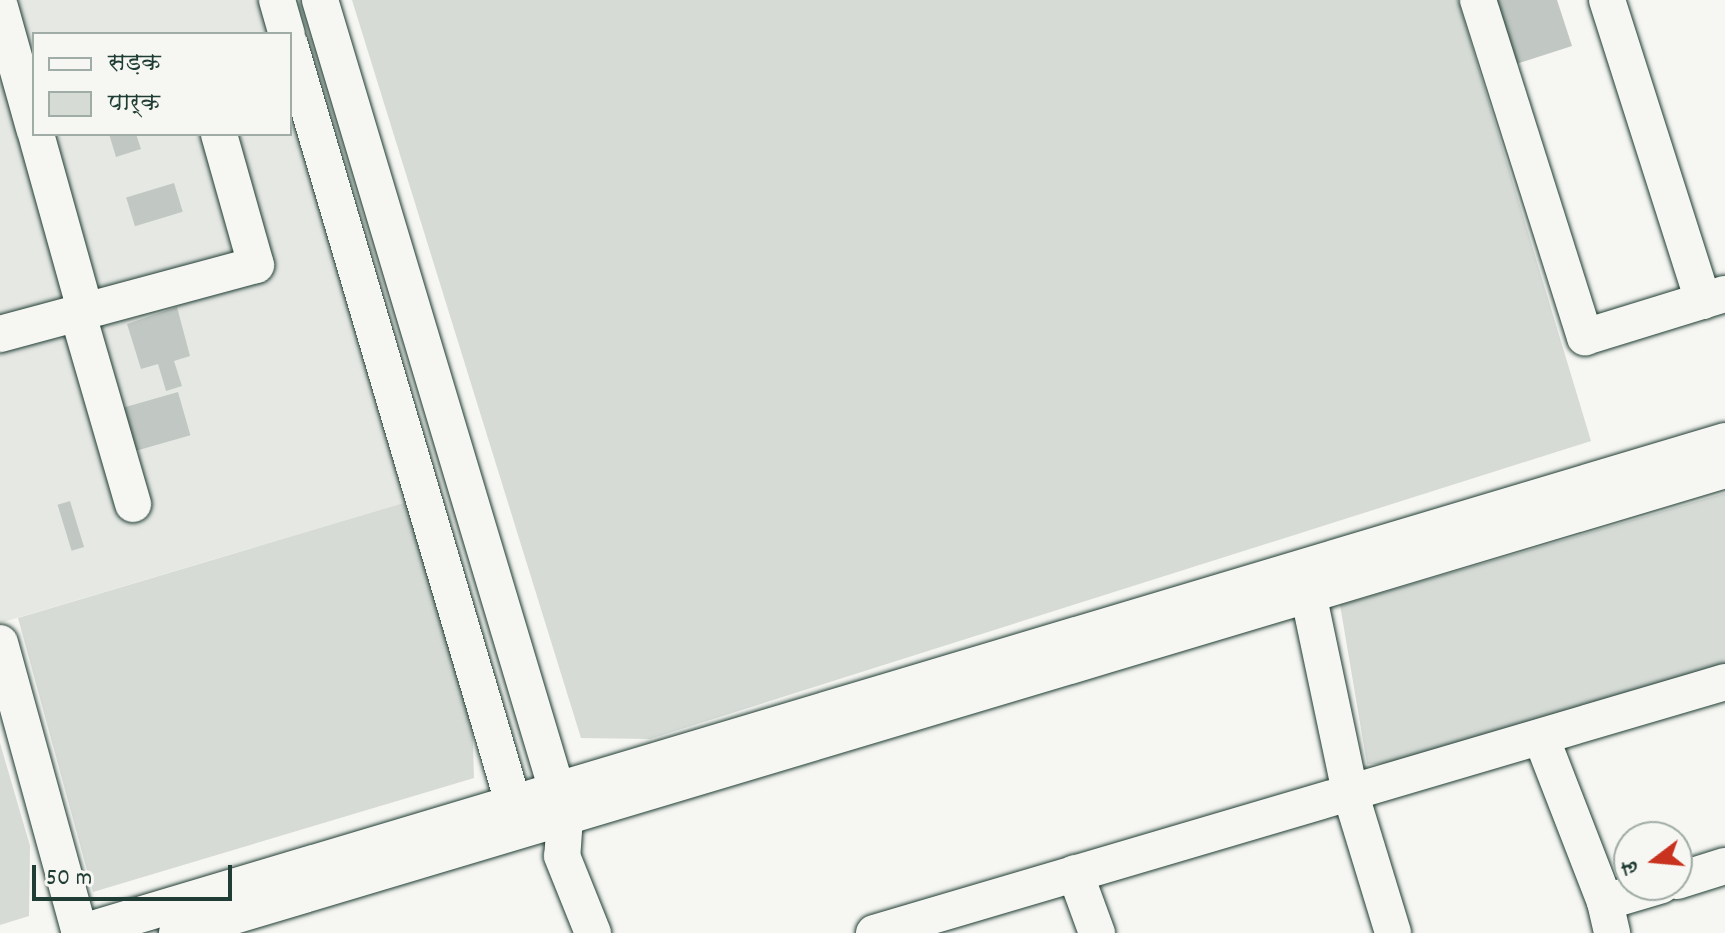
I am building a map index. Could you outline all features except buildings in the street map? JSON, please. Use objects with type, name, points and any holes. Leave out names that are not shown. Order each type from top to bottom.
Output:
[{"type":"street","points":[[277,0],[286,32]]},
{"type":"street","points":[[320,0],[559,802],[562,856],[593,933]]},
{"type":"street","points":[[1478,0],[1585,337],[1714,298],[1615,2]]},
{"type":"street","points":[[0,7],[32,121]]},
{"type":"street","points":[[292,52],[518,817],[562,856]]},
{"type":"street","points":[[37,136],[133,504]]},
{"type":"street","points":[[0,334],[256,265],[220,136]]},
{"type":"street","points":[[1305,581],[1725,441]]},
{"type":"street","points":[[177,933],[559,802],[1305,581],[1725,470]]},
{"type":"street","points":[[1305,581],[1350,792],[1393,933]]},
{"type":"street","points":[[0,643],[79,933],[518,817]]},
{"type":"street","points":[[874,933],[1725,682]]},
{"type":"street","points":[[1541,737],[1609,917],[1636,901]]},
{"type":"street","points":[[1693,876],[1725,866]]},
{"type":"street","points":[[1075,873],[1097,933]]},
{"type":"shaded area","points":[[0,0],[261,0],[270,32],[32,32],[32,136],[292,136],[292,98],[420,498],[0,623]]},
{"type":"green space","points":[[352,0],[1458,0],[1591,441],[650,739],[581,738]]},
{"type":"green space","points":[[1725,493],[1725,666],[1403,763],[1367,764],[1340,605]]},
{"type":"green space","points":[[420,498],[472,713],[474,778],[93,892],[18,618]]},
{"type":"green space","points":[[0,743],[30,846],[29,916],[0,925]]}]
